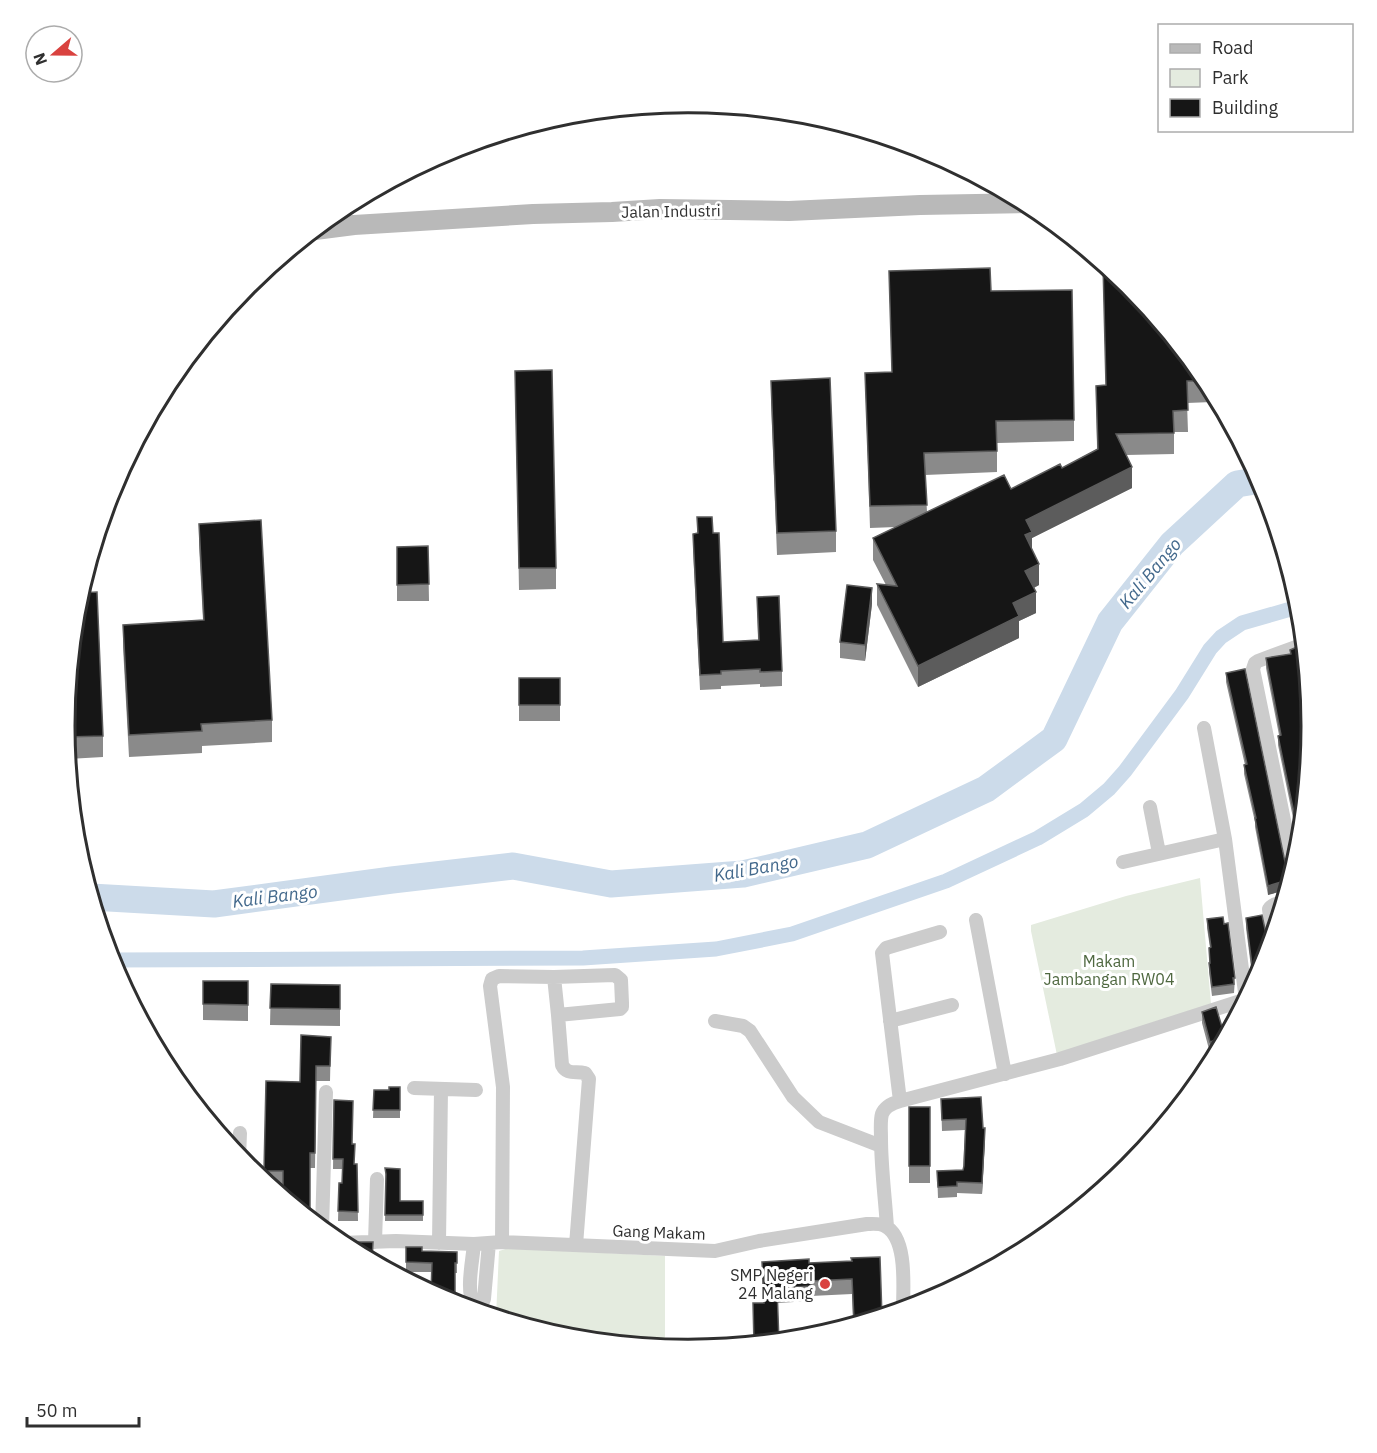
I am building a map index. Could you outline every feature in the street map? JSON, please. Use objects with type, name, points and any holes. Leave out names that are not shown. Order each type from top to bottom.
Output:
[{"type":"street","name":"Jalan Industri","points":[[332,228],[533,214],[660,209],[789,211],[1009,203]]},
{"type":"street","points":[[1290,848],[1253,669],[1258,661],[1297,647]]},
{"type":"street","points":[[1204,728],[1225,839],[1244,986]]},
{"type":"street","points":[[1150,807],[1160,853]]},
{"type":"street","points":[[1123,862],[1225,839]]},
{"type":"street","points":[[1270,919],[1269,909],[1275,905]]},
{"type":"street","points":[[976,920],[1005,1074]]},
{"type":"street","points":[[900,1101],[882,953],[886,948],[940,932]]},
{"type":"street","points":[[482,1304],[496,1242],[503,1087],[492,979],[499,976],[554,978],[615,975],[621,980],[621,1008],[558,1015]]},
{"type":"street","points":[[554,978],[562,1065],[567,1072],[585,1073],[589,1078],[576,1245]]},
{"type":"street","points":[[903,1301],[901,1251],[894,1234],[886,1227],[881,1146],[882,1114],[885,1109],[900,1101],[1060,1059],[1237,1002]]},
{"type":"street","points":[[890,1021],[952,1005]]},
{"type":"street","points":[[715,1021],[743,1026],[750,1031],[793,1097],[819,1122],[881,1146]]},
{"type":"street","points":[[414,1088],[476,1090]]},
{"type":"street","points":[[439,1243],[441,1089]]},
{"type":"street","points":[[322,1218],[326,1092]]},
{"type":"street","points":[[240,1133],[240,1144]]},
{"type":"street","points":[[375,1242],[376,1179]]},
{"type":"street","name":"Gang Makam","points":[[357,1243],[396,1241],[474,1244],[496,1242],[715,1251],[759,1241],[867,1224],[886,1227]]},
{"type":"street","points":[[471,1299],[474,1244]]},
{"type":"green space","name":"Makam Jambangan RW04","points":[[1200,878],[1211,1004],[1160,1023],[1057,1055],[1031,925],[1126,896]]},
{"type":"green space","points":[[509,1248],[665,1256],[665,1339],[608,1335],[569,1328],[496,1309],[499,1251]]},
{"type":"building","points":[[990,268],[991,291],[1072,290],[1074,420],[996,421],[997,451],[924,453],[927,505],[870,506],[865,373],[892,372],[889,271]]},
{"type":"building","points":[[1103,275],[1150,322],[1195,381],[1187,381],[1188,410],[1173,411],[1174,433],[1116,434],[1132,467],[1026,520],[1032,532],[1025,535],[1039,564],[1025,571],[1036,592],[1013,603],[1019,616],[918,666],[877,584],[897,586],[873,538],[1004,475],[1011,489],[1060,464],[1062,468],[1098,449],[1096,386],[1106,385]]},
{"type":"building","points":[[552,370],[556,568],[519,568],[515,371]]},
{"type":"building","points":[[830,378],[836,531],[777,533],[771,381]]},
{"type":"building","points":[[697,517],[712,517],[713,533],[719,533],[723,642],[759,640],[757,597],[779,596],[782,671],[760,672],[760,669],[721,671],[721,674],[700,675],[693,534],[698,533]]},
{"type":"building","points":[[261,520],[272,720],[201,724],[202,731],[129,735],[123,625],[204,620],[199,524]]},
{"type":"building","points":[[428,546],[429,584],[397,585],[397,547]]},
{"type":"building","points":[[847,585],[872,588],[865,645],[840,642]]},
{"type":"building","points":[[90,592],[97,592],[103,736],[75,737],[76,686],[80,646]]},
{"type":"building","points":[[1297,647],[1301,686],[1301,767],[1295,818],[1278,736],[1281,735],[1266,658],[1291,654],[1290,650]]},
{"type":"building","points":[[1245,669],[1286,863],[1282,882],[1268,886],[1244,765],[1247,764],[1226,673]]},
{"type":"building","points":[[519,678],[560,678],[560,705],[519,705]]},
{"type":"building","points":[[1262,915],[1266,933],[1252,967],[1246,918]]},
{"type":"building","points":[[1223,917],[1224,924],[1228,923],[1235,978],[1233,978],[1234,984],[1212,987],[1209,963],[1209,948],[1211,947],[1207,919]]},
{"type":"building","points":[[203,981],[248,981],[248,1005],[203,1004]]},
{"type":"building","points":[[271,984],[340,985],[340,1009],[270,1008]]},
{"type":"building","points":[[1216,1007],[1222,1028],[1216,1040],[1210,1042],[1202,1012]]},
{"type":"building","points":[[301,1035],[331,1037],[330,1066],[316,1066],[315,1153],[310,1153],[310,1209],[283,1187],[283,1171],[266,1171],[264,1169],[266,1081],[300,1082]]},
{"type":"building","points":[[389,1087],[400,1087],[400,1110],[373,1110],[374,1090],[389,1090]]},
{"type":"building","points":[[981,1097],[983,1128],[985,1128],[982,1183],[957,1182],[957,1186],[938,1187],[937,1171],[963,1170],[966,1119],[942,1120],[941,1099]]},
{"type":"building","points":[[334,1100],[353,1101],[352,1144],[355,1144],[354,1164],[357,1164],[358,1212],[338,1211],[343,1159],[333,1159]]},
{"type":"building","points":[[909,1107],[930,1107],[930,1166],[909,1166]]},
{"type":"building","points":[[385,1168],[400,1169],[400,1201],[423,1201],[423,1215],[385,1215]]},
{"type":"building","points":[[356,1242],[373,1242],[372,1252]]},
{"type":"building","points":[[406,1247],[422,1247],[422,1251],[457,1252],[455,1293],[431,1283],[432,1263],[406,1262]]},
{"type":"building","points":[[880,1257],[882,1308],[854,1317],[852,1279],[810,1281],[811,1286],[777,1288],[779,1333],[754,1337],[753,1303],[764,1303],[762,1262],[809,1259],[809,1263],[852,1261],[851,1258]]},
{"type":"waterway","name":"Kali Bango","points":[[100,898],[214,904],[513,866],[611,884],[743,874],[867,845],[986,789],[1054,739],[1110,622],[1172,544],[1237,484],[1251,482]]},
{"type":"waterway","name":"Kali Bango","points":[[122,960],[583,958],[716,949],[792,934],[946,881],[1038,838],[1084,810],[1109,789],[1125,771],[1182,694],[1210,649],[1221,637],[1242,623],[1290,609]]},
{"type":"place","name":"SMP Negeri 24 Malang","points":[[825,1284]]}]
